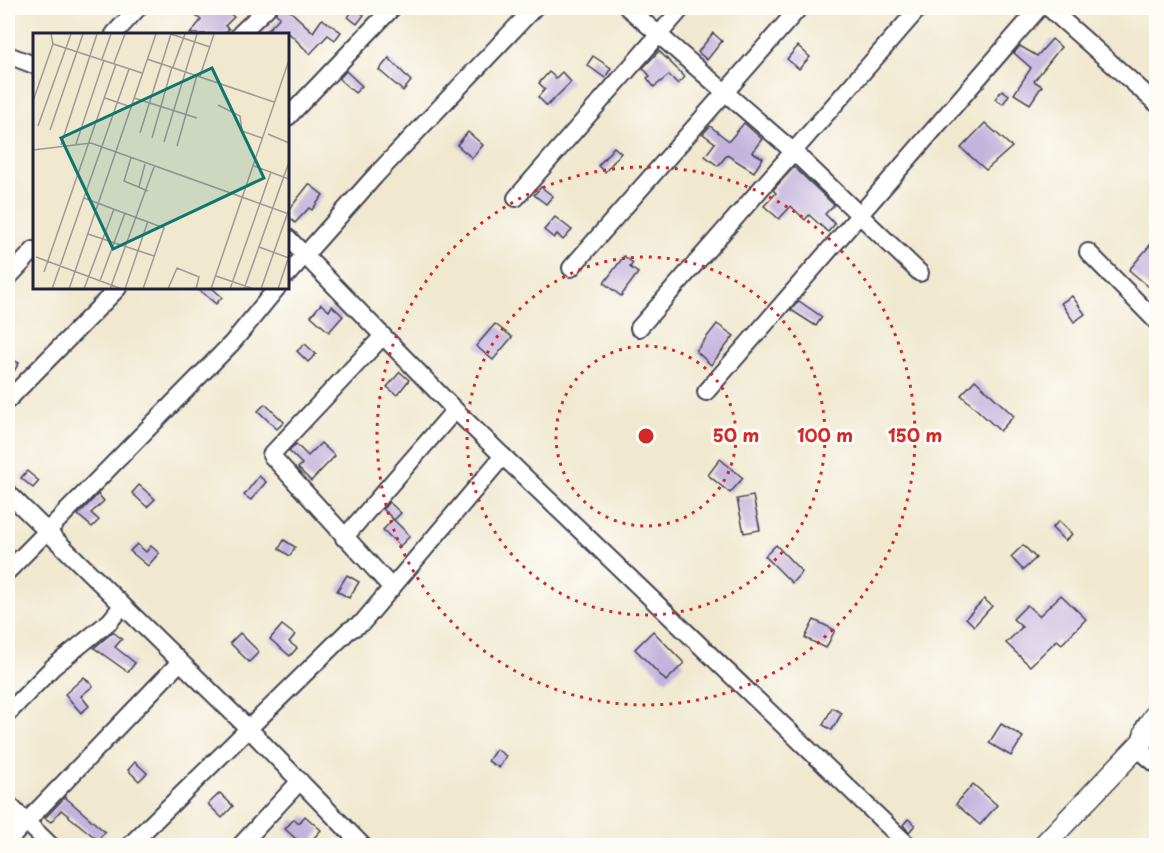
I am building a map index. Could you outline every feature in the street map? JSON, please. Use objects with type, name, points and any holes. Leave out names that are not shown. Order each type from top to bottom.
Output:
[{"type":"main road","points":[[1043,846],[1145,742],[1147,727],[1156,714]]},
{"type":"street","points":[[115,33],[138,8]]},
{"type":"street","points":[[241,33],[267,8]]},
{"type":"street","points":[[290,115],[392,8]]},
{"type":"street","points":[[290,272],[532,8]]},
{"type":"street","points":[[628,8],[795,153],[920,273]]},
{"type":"street","points":[[516,198],[682,8]]},
{"type":"street","points":[[571,268],[799,8]]},
{"type":"street","points":[[639,328],[795,153],[919,8]]},
{"type":"street","points":[[706,392],[1039,8]]},
{"type":"street","points":[[1061,11],[1156,103]]},
{"type":"street","points":[[8,55],[33,65]]},
{"type":"street","points":[[290,240],[455,410],[909,846]]},
{"type":"street","points":[[8,278],[33,251]]},
{"type":"street","points":[[1089,252],[1156,321]]},
{"type":"street","points":[[8,400],[116,290]]},
{"type":"street","points":[[8,571],[232,343],[275,290]]},
{"type":"street","points":[[383,336],[271,455],[392,588]]},
{"type":"street","points":[[345,538],[455,410]]},
{"type":"street","points":[[129,846],[247,727],[348,631],[362,623],[503,456]]},
{"type":"street","points":[[8,493],[247,727],[363,846]]},
{"type":"street","points":[[8,713],[54,667],[110,621],[122,606]]},
{"type":"street","points":[[8,841],[180,662]]},
{"type":"street","points":[[1145,742],[1156,764]]},
{"type":"street","points":[[240,846],[300,781]]},
{"type":"street","points":[[8,804],[51,846]]},
{"type":"building","points":[[186,8],[224,8],[234,17],[225,26],[229,29],[225,33],[191,33],[201,20]]},
{"type":"building","points":[[277,8],[287,8],[313,32],[322,19],[341,32],[335,40],[328,35],[310,54],[290,33],[265,33],[280,17],[276,14]]},
{"type":"building","points":[[355,8],[364,15],[357,24],[348,17]]},
{"type":"building","points":[[713,33],[722,41],[707,60],[698,52]]},
{"type":"building","points":[[1052,39],[1061,47],[1034,81],[1042,86],[1030,104],[1014,94],[1031,68],[1014,53],[1020,46],[1037,56]]},
{"type":"building","points":[[798,46],[810,57],[799,69],[787,59]]},
{"type":"building","points":[[659,51],[685,77],[678,84],[669,75],[654,87],[647,78],[650,76],[643,68]]},
{"type":"building","points":[[593,56],[611,68],[605,78],[587,65]]},
{"type":"building","points":[[389,58],[411,81],[403,91],[379,70]]},
{"type":"building","points":[[346,71],[362,86],[355,93],[339,79]]},
{"type":"building","points":[[549,72],[556,78],[562,72],[571,82],[547,106],[538,97],[545,89],[539,83]]},
{"type":"building","points":[[1002,90],[1009,95],[1003,104],[995,99]]},
{"type":"building","points":[[744,123],[762,139],[752,152],[763,158],[754,172],[727,155],[718,166],[705,156],[715,143],[703,134],[710,126],[729,141]]},
{"type":"building","points":[[985,123],[1012,147],[986,170],[961,148]]},
{"type":"building","points":[[468,132],[483,145],[472,158],[457,145]]},
{"type":"building","points":[[614,147],[621,153],[605,172],[598,166]]},
{"type":"building","points":[[794,167],[834,205],[825,214],[835,224],[828,232],[809,215],[805,220],[791,206],[779,219],[764,206],[776,193],[773,190]]},
{"type":"building","points":[[309,184],[323,195],[312,210],[309,208],[295,223],[290,218],[290,208]]},
{"type":"building","points":[[541,187],[553,196],[546,204],[534,195]]},
{"type":"building","points":[[555,217],[572,230],[563,240],[557,234],[554,238],[544,230]]},
{"type":"building","points":[[1156,238],[1156,278],[1149,287],[1129,270]]},
{"type":"building","points":[[624,256],[633,263],[630,267],[638,273],[621,296],[604,283]]},
{"type":"building","points":[[199,290],[214,290],[222,297],[216,304]]},
{"type":"building","points":[[1072,296],[1085,314],[1074,322],[1061,303]]},
{"type":"building","points":[[799,301],[822,317],[816,326],[791,310]]},
{"type":"building","points":[[321,304],[329,311],[332,306],[343,316],[329,332],[311,316]]},
{"type":"building","points":[[495,324],[512,337],[493,360],[476,346]]},
{"type":"building","points":[[717,324],[734,336],[711,365],[696,351]]},
{"type":"building","points":[[305,344],[316,354],[308,362],[297,351]]},
{"type":"building","points":[[8,357],[19,363],[8,381]]},
{"type":"building","points":[[400,372],[409,380],[397,395],[387,387]]},
{"type":"building","points":[[975,380],[1014,416],[1000,431],[961,395]]},
{"type":"building","points":[[265,404],[284,422],[277,429],[258,411]]},
{"type":"building","points":[[321,443],[335,456],[311,481],[298,468],[302,464],[289,451],[296,444],[308,456]]},
{"type":"building","points":[[720,459],[743,478],[730,493],[708,475]]},
{"type":"building","points":[[27,471],[39,481],[33,488],[21,478]]},
{"type":"building","points":[[259,476],[266,482],[251,500],[244,495]]},
{"type":"building","points":[[139,485],[155,499],[147,507],[132,493]]},
{"type":"building","points":[[98,494],[104,501],[91,513],[99,520],[92,527],[78,515]]},
{"type":"building","points":[[753,496],[760,530],[744,533],[737,499]]},
{"type":"building","points":[[389,502],[401,513],[394,520],[383,509]]},
{"type":"building","points":[[393,519],[410,536],[400,546],[383,530]]},
{"type":"building","points":[[1059,521],[1072,534],[1065,541],[1052,528]]},
{"type":"building","points":[[284,540],[295,547],[290,556],[279,549]]},
{"type":"building","points":[[137,544],[146,552],[151,546],[159,553],[148,566],[130,551]]},
{"type":"building","points":[[776,545],[802,572],[792,583],[765,556]]},
{"type":"building","points":[[1023,545],[1036,558],[1023,570],[1011,557]]},
{"type":"building","points":[[347,575],[359,582],[349,598],[337,591]]},
{"type":"building","points":[[1061,595],[1086,619],[1062,644],[1057,640],[1030,666],[1006,643],[1022,627],[1013,619],[1027,605],[1039,616]]},
{"type":"building","points":[[984,599],[992,606],[974,626],[966,618]]},
{"type":"building","points":[[814,620],[835,630],[826,648],[805,638]]},
{"type":"building","points":[[282,625],[295,635],[289,642],[297,648],[290,656],[270,639]]},
{"type":"building","points":[[653,631],[684,663],[666,681],[635,649]]},
{"type":"building","points":[[113,632],[122,639],[115,647],[135,663],[128,672],[94,648]]},
{"type":"building","points":[[240,633],[259,652],[249,662],[230,643]]},
{"type":"building","points":[[84,677],[93,686],[81,696],[89,706],[81,713],[65,694]]},
{"type":"building","points":[[832,708],[842,713],[832,730],[823,725]]},
{"type":"building","points":[[1001,724],[1023,737],[1011,756],[989,743]]},
{"type":"building","points":[[496,749],[506,756],[499,768],[488,761]]},
{"type":"building","points":[[135,762],[147,773],[139,781],[128,770]]},
{"type":"building","points":[[973,784],[997,805],[980,825],[956,804]]},
{"type":"building","points":[[220,793],[233,806],[222,818],[208,804]]},
{"type":"building","points":[[65,797],[105,832],[98,840],[61,810],[51,822],[45,818]]},
{"type":"building","points":[[305,816],[321,830],[313,839],[320,846],[304,846],[285,829],[294,819],[299,823]]},
{"type":"building","points":[[908,819],[915,825],[909,832],[903,825]]}]
